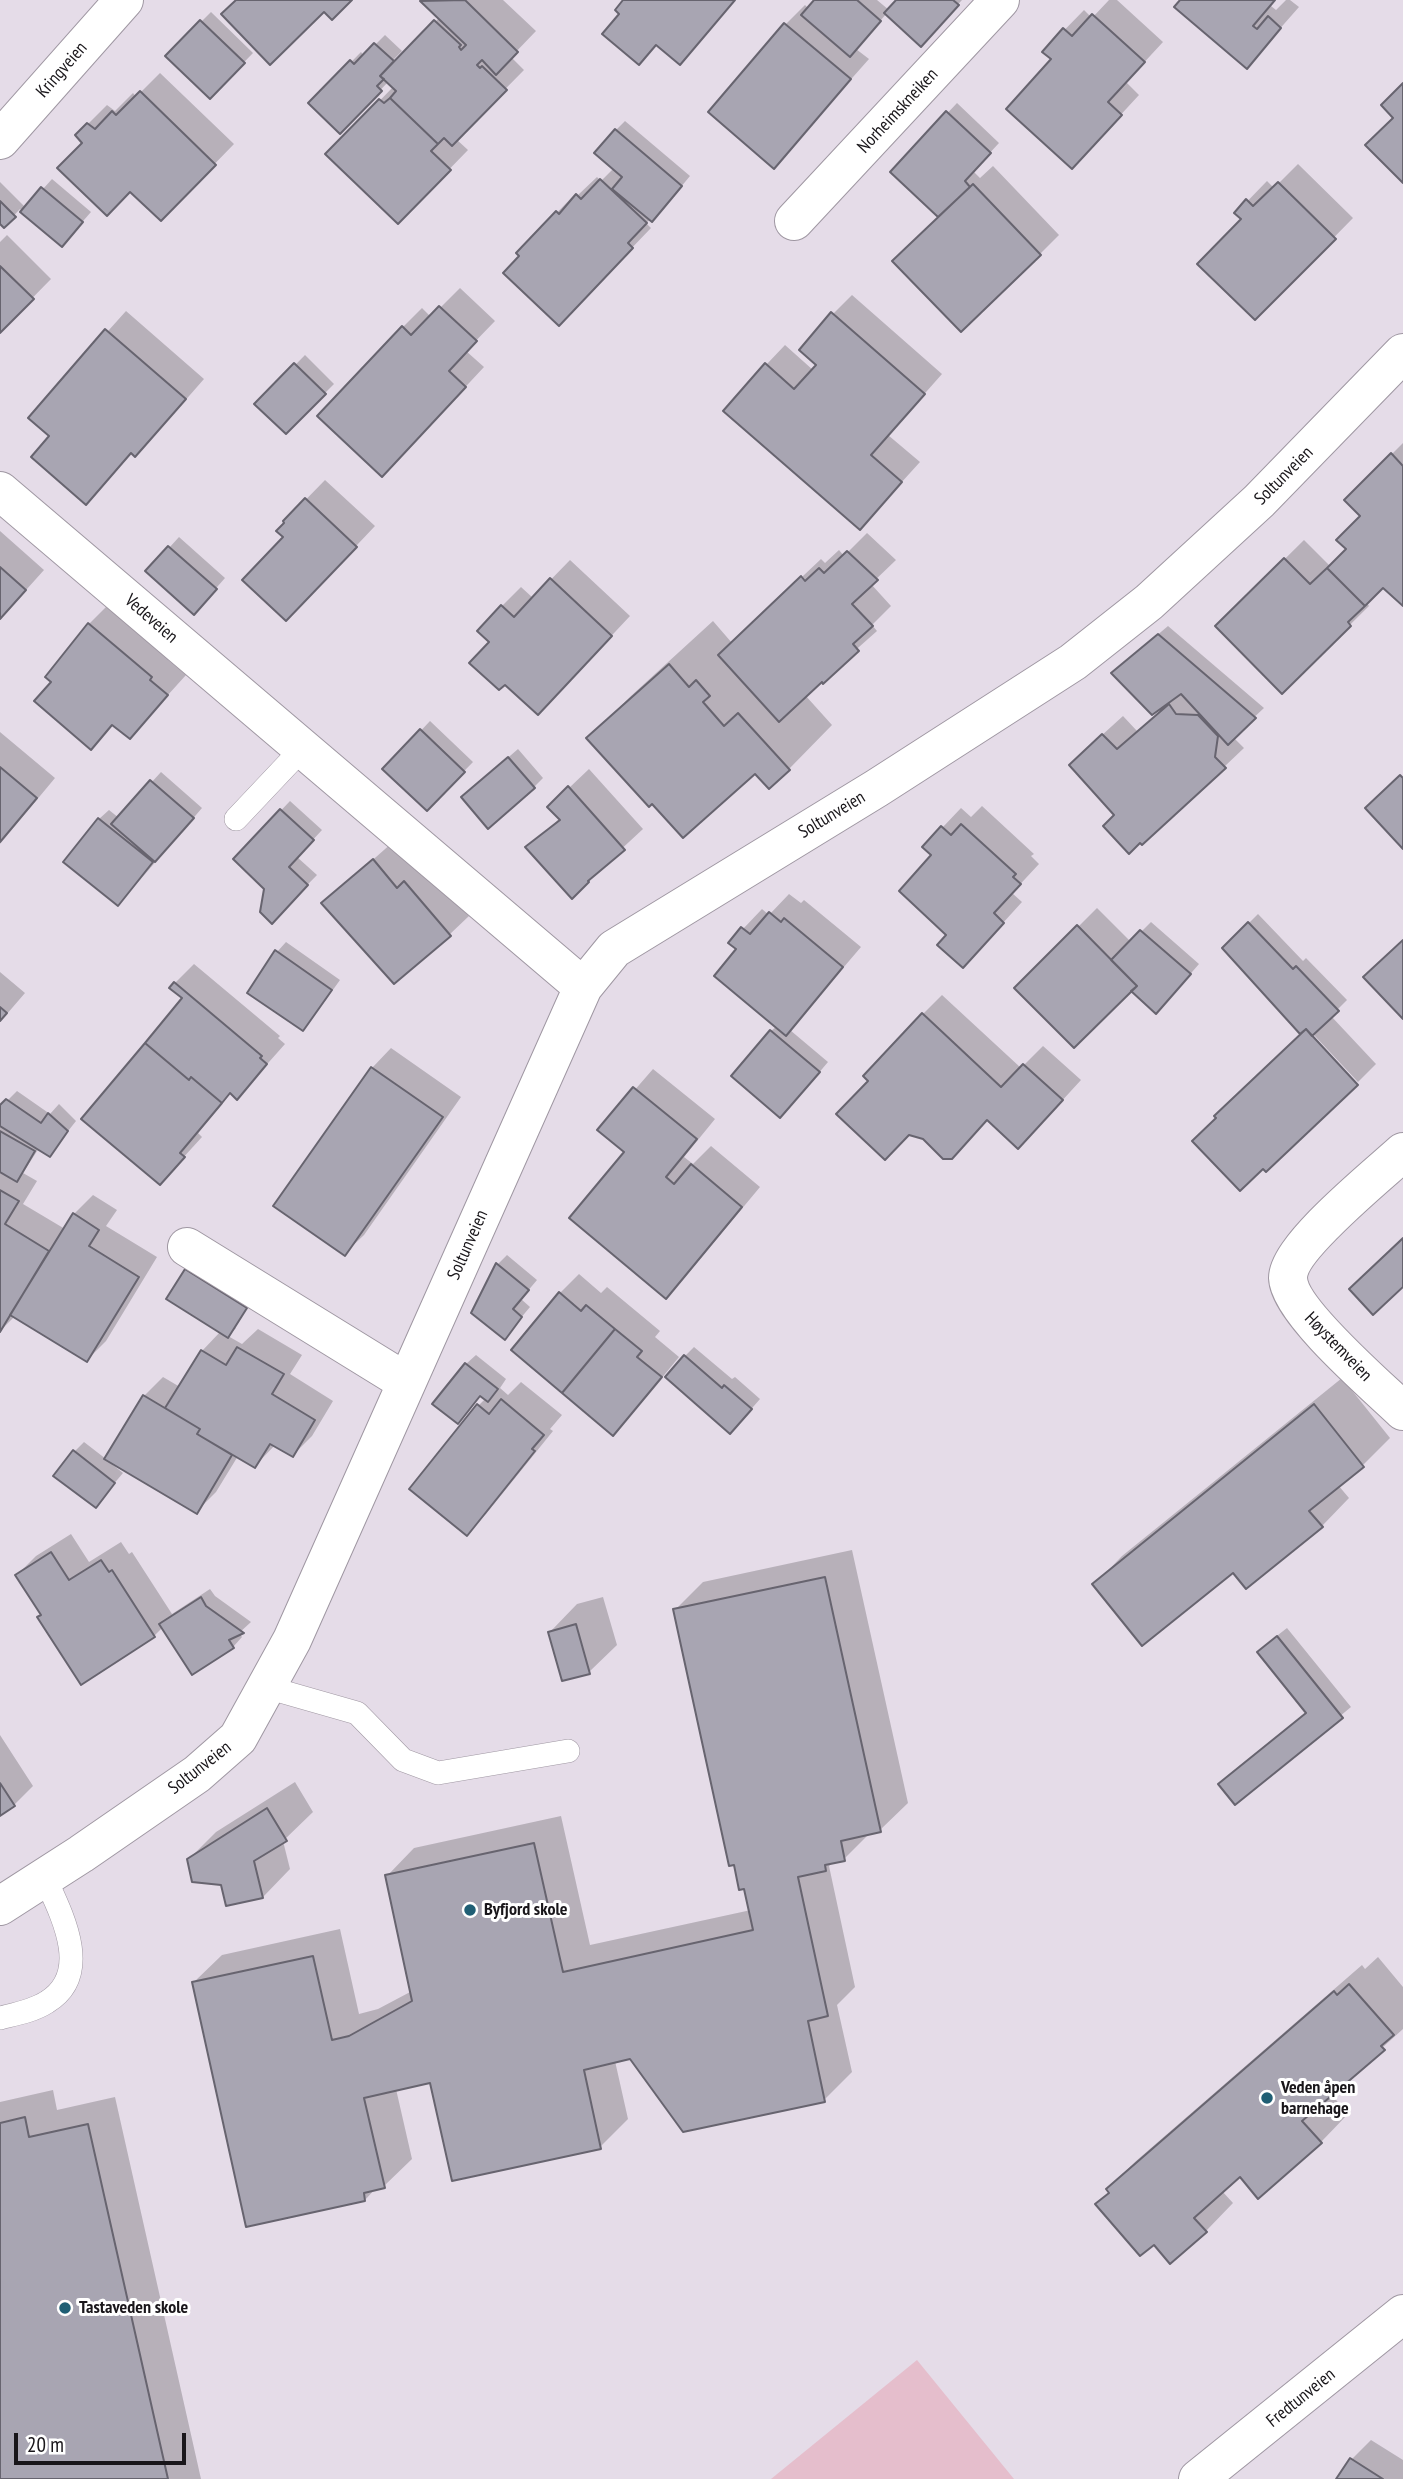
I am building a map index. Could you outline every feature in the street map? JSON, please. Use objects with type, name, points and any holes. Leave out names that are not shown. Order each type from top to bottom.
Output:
[{"type":"street","name":"Kringveien","points":[[0,140],[124,0]]},
{"type":"street","name":"Norheimskneiken","points":[[794,221],[1000,0]]},
{"type":"street","name":"Soltunveien","points":[[0,1906],[46,1878],[197,1773],[238,1738],[292,1640],[583,987],[614,948],[877,788],[1073,662],[1149,602],[1259,501],[1403,353]]},
{"type":"street","name":"Vedeveien","points":[[0,491],[583,987]]},
{"type":"street","name":"Høystemveien","points":[[1403,1152],[1314,1233],[1292,1263],[1288,1279],[1299,1306],[1403,1411]]},
{"type":"street","points":[[187,1247],[405,1382]]},
{"type":"street","name":"Fredtunveien","points":[[1198,2479],[1403,2314]]},
{"type":"lane","points":[[236,819],[303,748]]},
{"type":"lane","points":[[266,1687],[358,1713],[402,1760],[438,1773],[568,1751]]},
{"type":"lane","points":[[0,2018],[48,2002],[70,1976],[71,1945],[65,1920],[46,1878]]},
{"type":"shaded area","points":[[917,2360],[1014,2479],[771,2479]]},
{"type":"building","points":[[236,0],[352,0],[332,20],[324,12],[270,65],[221,14]]},
{"type":"building","points":[[465,0],[518,52],[496,75],[482,60],[477,65],[480,68],[482,66],[507,90],[452,146],[444,138],[438,144],[390,98],[396,91],[380,76],[434,20],[461,45],[461,50],[466,45],[420,1]]},
{"type":"building","points":[[623,0],[735,0],[680,65],[656,45],[639,65],[602,34],[619,14],[615,10]]},
{"type":"building","points":[[814,0],[857,0],[881,21],[850,57],[801,15]]},
{"type":"building","points":[[896,0],[953,0],[959,5],[921,47],[884,13]]},
{"type":"building","points":[[1180,0],[1275,0],[1253,26],[1257,29],[1268,16],[1281,28],[1247,69],[1174,7]]},
{"type":"building","points":[[1092,14],[1145,62],[1108,102],[1122,115],[1072,169],[1006,109],[1051,59],[1042,52],[1063,28],[1072,36]]},
{"type":"building","points":[[200,20],[245,63],[210,99],[165,56]]},
{"type":"building","points":[[784,23],[851,79],[774,169],[708,112]]},
{"type":"building","points":[[374,43],[394,61],[380,76],[384,79],[377,86],[382,91],[340,134],[308,103],[350,60],[354,64]]},
{"type":"building","points":[[1403,83],[1403,183],[1365,145],[1393,118],[1381,105]]},
{"type":"building","points":[[140,91],[216,165],[161,221],[130,192],[107,216],[57,168],[82,143],[75,135],[87,123],[95,129],[112,111],[116,115]]},
{"type":"building","points":[[390,98],[438,144],[431,151],[451,170],[398,224],[325,154],[379,99],[384,103]]},
{"type":"building","points":[[946,111],[991,153],[965,181],[970,187],[938,217],[890,172]]},
{"type":"building","points":[[615,129],[682,186],[652,222],[612,189],[622,177],[594,153]]},
{"type":"building","points":[[600,179],[647,223],[628,243],[633,248],[559,326],[503,273],[519,256],[516,253],[556,211],[559,214],[576,194],[581,199]]},
{"type":"building","points":[[1278,182],[1336,239],[1255,320],[1197,264],[1241,219],[1234,213],[1246,199],[1253,206]]},
{"type":"building","points":[[973,184],[1041,255],[961,332],[892,261]]},
{"type":"building","points":[[41,187],[83,222],[62,247],[20,212]]},
{"type":"building","points":[[0,201],[16,217],[4,228],[0,224]]},
{"type":"building","points":[[0,266],[34,299],[0,333]]},
{"type":"building","points":[[439,306],[477,341],[449,371],[466,387],[382,477],[317,416],[402,326],[411,335]]},
{"type":"building","points":[[831,312],[925,394],[871,455],[902,482],[860,530],[723,411],[765,363],[794,389],[816,365],[799,350]]},
{"type":"building","points":[[105,329],[186,399],[135,457],[131,453],[86,505],[31,457],[49,436],[28,418]]},
{"type":"building","points":[[294,363],[326,394],[286,434],[254,404]]},
{"type":"building","points":[[1391,453],[1403,466],[1403,606],[1383,588],[1365,606],[1327,568],[1346,549],[1336,540],[1360,516],[1344,500]]},
{"type":"building","points":[[305,498],[357,547],[286,621],[242,580],[283,537],[276,531]]},
{"type":"building","points":[[168,546],[217,589],[194,615],[145,571]]},
{"type":"building","points":[[847,551],[878,580],[852,604],[873,626],[853,644],[859,651],[779,722],[718,655],[801,576],[805,581],[819,568],[824,573]]},
{"type":"building","points":[[1284,558],[1310,584],[1327,568],[1365,606],[1348,622],[1351,626],[1282,694],[1215,626]]},
{"type":"building","points":[[0,567],[26,590],[0,619]]},
{"type":"building","points":[[550,578],[612,636],[538,715],[505,685],[499,690],[469,663],[489,642],[477,631],[501,605],[514,617]]},
{"type":"building","points":[[88,623],[152,677],[150,680],[168,695],[130,739],[112,725],[91,750],[34,701],[51,682],[45,677]]},
{"type":"building","points":[[1158,634],[1256,718],[1228,745],[1181,694],[1152,715],[1111,673]]},
{"type":"building","points":[[669,664],[689,687],[696,680],[710,696],[703,702],[724,726],[738,713],[790,770],[769,789],[755,774],[683,838],[652,804],[649,807],[586,738]]},
{"type":"building","points":[[1169,704],[1176,714],[1198,715],[1218,736],[1215,757],[1226,768],[1129,854],[1103,826],[1114,815],[1069,765],[1102,734],[1117,749]]},
{"type":"building","points":[[420,729],[465,772],[427,811],[382,769]]},
{"type":"building","points":[[508,757],[535,788],[488,829],[461,797]]},
{"type":"building","points":[[0,767],[37,798],[0,842]]},
{"type":"building","points":[[1400,775],[1403,778],[1403,849],[1365,808]]},
{"type":"building","points":[[150,780],[194,818],[155,862],[111,824]]},
{"type":"building","points":[[568,786],[625,850],[588,881],[572,899],[525,847],[560,820],[547,807]]},
{"type":"building","points":[[280,809],[314,840],[289,867],[308,885],[272,924],[260,912],[264,889],[233,859]]},
{"type":"building","points":[[98,818],[153,862],[118,906],[63,862]]},
{"type":"building","points":[[961,824],[1016,874],[1013,877],[1021,884],[994,913],[1004,923],[963,968],[937,945],[946,935],[899,891],[931,855],[922,847],[941,826],[951,835]]},
{"type":"building","points":[[373,859],[397,888],[404,881],[451,936],[394,984],[321,903]]},
{"type":"building","points":[[769,912],[781,922],[784,918],[843,967],[786,1036],[714,976],[736,949],[728,943],[741,927],[750,934]]},
{"type":"building","points":[[1248,922],[1293,969],[1296,966],[1339,1011],[1312,1036],[1306,1029],[1300,1034],[1222,948]]},
{"type":"building","points":[[1077,925],[1137,986],[1074,1048],[1014,988]]},
{"type":"building","points":[[1140,930],[1191,974],[1156,1014],[1131,991],[1137,986],[1111,960]]},
{"type":"building","points":[[1403,940],[1403,1019],[1363,977]]},
{"type":"building","points":[[275,950],[332,990],[303,1031],[247,993]]},
{"type":"building","points":[[174,982],[262,1056],[260,1058],[267,1064],[237,1100],[230,1093],[222,1103],[191,1077],[189,1080],[145,1043],[182,998],[169,988]]},
{"type":"building","points":[[0,1007],[7,1013],[0,1021]]},
{"type":"building","points":[[922,1013],[1001,1087],[1023,1064],[1063,1100],[1018,1149],[987,1120],[952,1159],[943,1159],[923,1139],[909,1135],[885,1160],[836,1114],[868,1081],[863,1076]]},
{"type":"building","points":[[1306,1029],[1358,1085],[1266,1172],[1263,1169],[1240,1191],[1192,1141],[1216,1118],[1214,1116]]},
{"type":"building","points":[[770,1030],[820,1072],[780,1118],[731,1076]]},
{"type":"building","points":[[145,1043],[189,1080],[191,1077],[222,1103],[180,1153],[185,1157],[160,1185],[81,1119]]},
{"type":"building","points":[[371,1067],[443,1117],[345,1256],[273,1206]]},
{"type":"building","points":[[633,1087],[697,1139],[666,1177],[674,1184],[691,1164],[742,1207],[666,1299],[569,1218],[624,1152],[597,1130]]},
{"type":"building","points":[[6,1099],[41,1123],[48,1113],[68,1131],[50,1157],[0,1126],[0,1105]]},
{"type":"building","points":[[0,1131],[35,1151],[17,1182],[0,1172]]},
{"type":"building","points":[[0,1190],[19,1201],[5,1224],[49,1251],[0,1332]]},
{"type":"building","points":[[73,1213],[99,1230],[89,1246],[139,1277],[87,1362],[10,1315]]},
{"type":"building","points":[[1403,1238],[1403,1287],[1373,1315],[1349,1289]]},
{"type":"building","points":[[496,1263],[529,1290],[513,1309],[522,1317],[505,1340],[471,1313]]},
{"type":"building","points":[[185,1269],[247,1308],[228,1338],[166,1299]]},
{"type":"building","points":[[559,1292],[581,1311],[586,1305],[615,1329],[562,1393],[511,1350]]},
{"type":"building","points":[[615,1329],[642,1351],[637,1357],[662,1377],[613,1436],[562,1393]]},
{"type":"building","points":[[237,1347],[284,1374],[272,1394],[315,1420],[293,1457],[270,1444],[255,1468],[197,1434],[200,1429],[165,1408],[201,1350],[226,1365]]},
{"type":"building","points":[[684,1355],[722,1388],[724,1385],[752,1409],[730,1434],[665,1377]]},
{"type":"building","points":[[465,1363],[498,1389],[488,1402],[480,1396],[458,1424],[432,1404]]},
{"type":"building","points":[[143,1395],[200,1429],[197,1434],[232,1455],[197,1514],[104,1459]]},
{"type":"building","points":[[501,1399],[544,1435],[532,1449],[535,1451],[467,1536],[409,1489],[477,1404],[489,1414]]},
{"type":"building","points":[[1314,1404],[1364,1467],[1309,1511],[1323,1527],[1246,1589],[1233,1573],[1142,1646],[1092,1584]]},
{"type":"building","points":[[73,1450],[115,1483],[96,1508],[53,1476]]},
{"type":"building","points":[[51,1552],[69,1580],[101,1560],[109,1572],[112,1570],[155,1637],[81,1685],[37,1617],[41,1615],[15,1575]]},
{"type":"building","name":"Byfjord skole","points":[[825,1577],[881,1832],[841,1841],[845,1861],[825,1865],[826,1871],[798,1877],[828,2016],[808,2021],[825,2102],[683,2132],[630,2059],[584,2070],[601,2149],[452,2181],[430,2083],[364,2098],[385,2188],[364,2193],[365,2201],[246,2227],[192,1982],[313,1956],[332,2040],[349,2036],[412,2001],[385,1875],[534,1843],[563,1972],[753,1930],[744,1889],[739,1890],[734,1865],[729,1866],[673,1609]]},
{"type":"building","points":[[201,1597],[206,1606],[244,1633],[229,1640],[234,1648],[192,1675],[159,1624]]},
{"type":"building","points":[[576,1624],[590,1674],[562,1681],[548,1632]]},
{"type":"building","points":[[1277,1636],[1343,1718],[1235,1805],[1218,1784],[1306,1713],[1257,1652]]},
{"type":"building","points":[[0,1783],[15,1806],[0,1816]]},
{"type":"building","points":[[267,1808],[287,1841],[254,1861],[263,1898],[226,1906],[221,1885],[192,1882],[187,1859]]},
{"type":"building","points":[[1349,1984],[1394,2035],[1381,2046],[1385,2050],[1302,2121],[1322,2143],[1258,2199],[1240,2177],[1194,2218],[1207,2232],[1170,2264],[1154,2245],[1140,2256],[1095,2204],[1109,2193],[1106,2189],[1334,1991],[1337,1995]]},
{"type":"building","name":"Tastaveden skole","points":[[25,2117],[29,2137],[88,2124],[168,2479],[0,2479],[0,2123]]},
{"type":"building","points":[[1350,2458],[1383,2479],[1336,2479]]},
{"type":"place","name":"Byfjord skole","points":[[470,1910]]},
{"type":"place","name":"Veden åpen barnehage","points":[[1267,2098]]},
{"type":"place","name":"Tastaveden skole","points":[[65,2308]]}]
